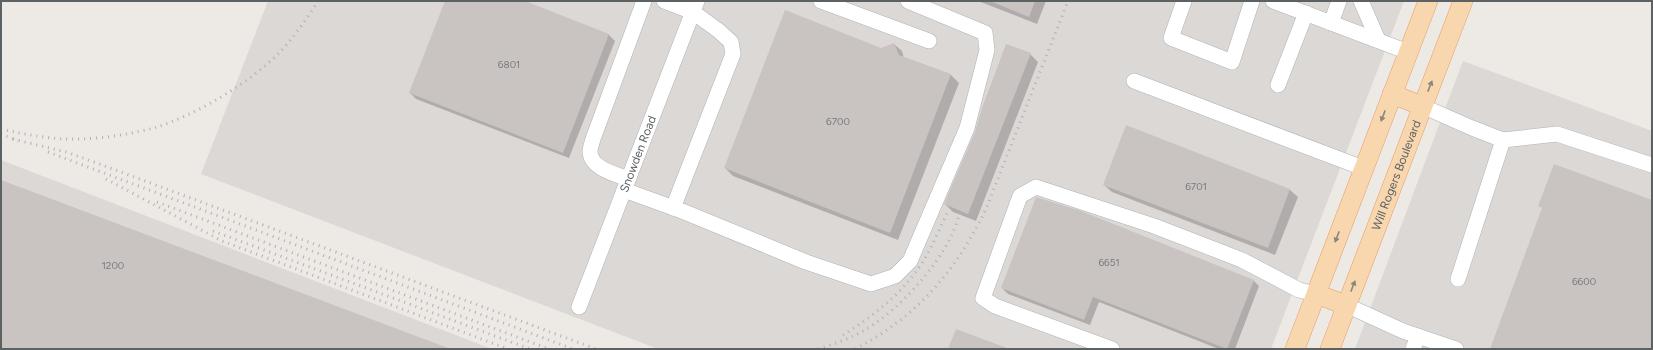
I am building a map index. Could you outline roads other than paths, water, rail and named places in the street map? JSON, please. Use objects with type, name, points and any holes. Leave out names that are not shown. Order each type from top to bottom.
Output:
[{"type":"main road","points":[[1295,349],[1428,1]]},
{"type":"main road","name":"Will Rogers Boulevard","points":[[1330,349],[1463,1]]},
{"type":"main road","points":[[1392,94],[1422,106]]},
{"type":"main road","points":[[1316,294],[1346,305]]},
{"type":"street","points":[[644,1],[593,139],[590,152],[593,159],[601,168],[626,184],[674,208],[806,262],[871,284],[895,276],[910,261],[967,128],[987,50],[985,33],[908,1]]},
{"type":"street","points":[[664,1],[695,6],[731,42],[733,54],[674,208]]},
{"type":"street","points":[[821,1],[929,41]]},
{"type":"street","points":[[1184,1],[1171,38],[1232,62],[1252,1]]},
{"type":"street","points":[[1273,1],[1408,52]]},
{"type":"street","points":[[1331,23],[1339,1]]},
{"type":"street","points":[[1361,1],[1378,40]]},
{"type":"street","name":"Snowden Road","points":[[579,307],[695,6]]},
{"type":"street","points":[[1278,86],[1306,13]]},
{"type":"street","points":[[1134,81],[1364,168]]},
{"type":"street","points":[[1422,106],[1503,140],[1557,134],[1652,165]]},
{"type":"street","points":[[1458,279],[1503,140]]},
{"type":"street","points":[[1112,349],[995,306],[983,298],[1020,196],[1036,187],[1154,226],[1242,260],[1299,290],[1316,294]]},
{"type":"street","points":[[1346,305],[1403,331],[1416,342],[1456,349]]},
{"type":"railway","points":[[1,129],[41,137],[82,139],[127,134],[154,128],[170,122],[222,97],[268,64],[291,40],[318,1]]},
{"type":"railway","points":[[855,349],[877,336],[916,307],[948,272],[962,253],[986,209],[1068,1]]},
{"type":"railway","points":[[1,134],[18,141]]},
{"type":"railway","points":[[13,139],[66,152],[94,162],[596,349]]},
{"type":"railway","points":[[48,152],[573,349]]},
{"type":"railway","points":[[106,179],[222,241],[508,349]]},
{"type":"railway","points":[[157,202],[549,349]]},
{"type":"railway","points":[[818,349],[863,331],[876,323],[902,301],[927,274],[937,260],[953,232],[960,212]]},
{"type":"railway","points":[[843,335],[888,302],[916,272],[924,260],[947,213]]},
{"type":"railway","points":[[213,231],[530,349]]}]
